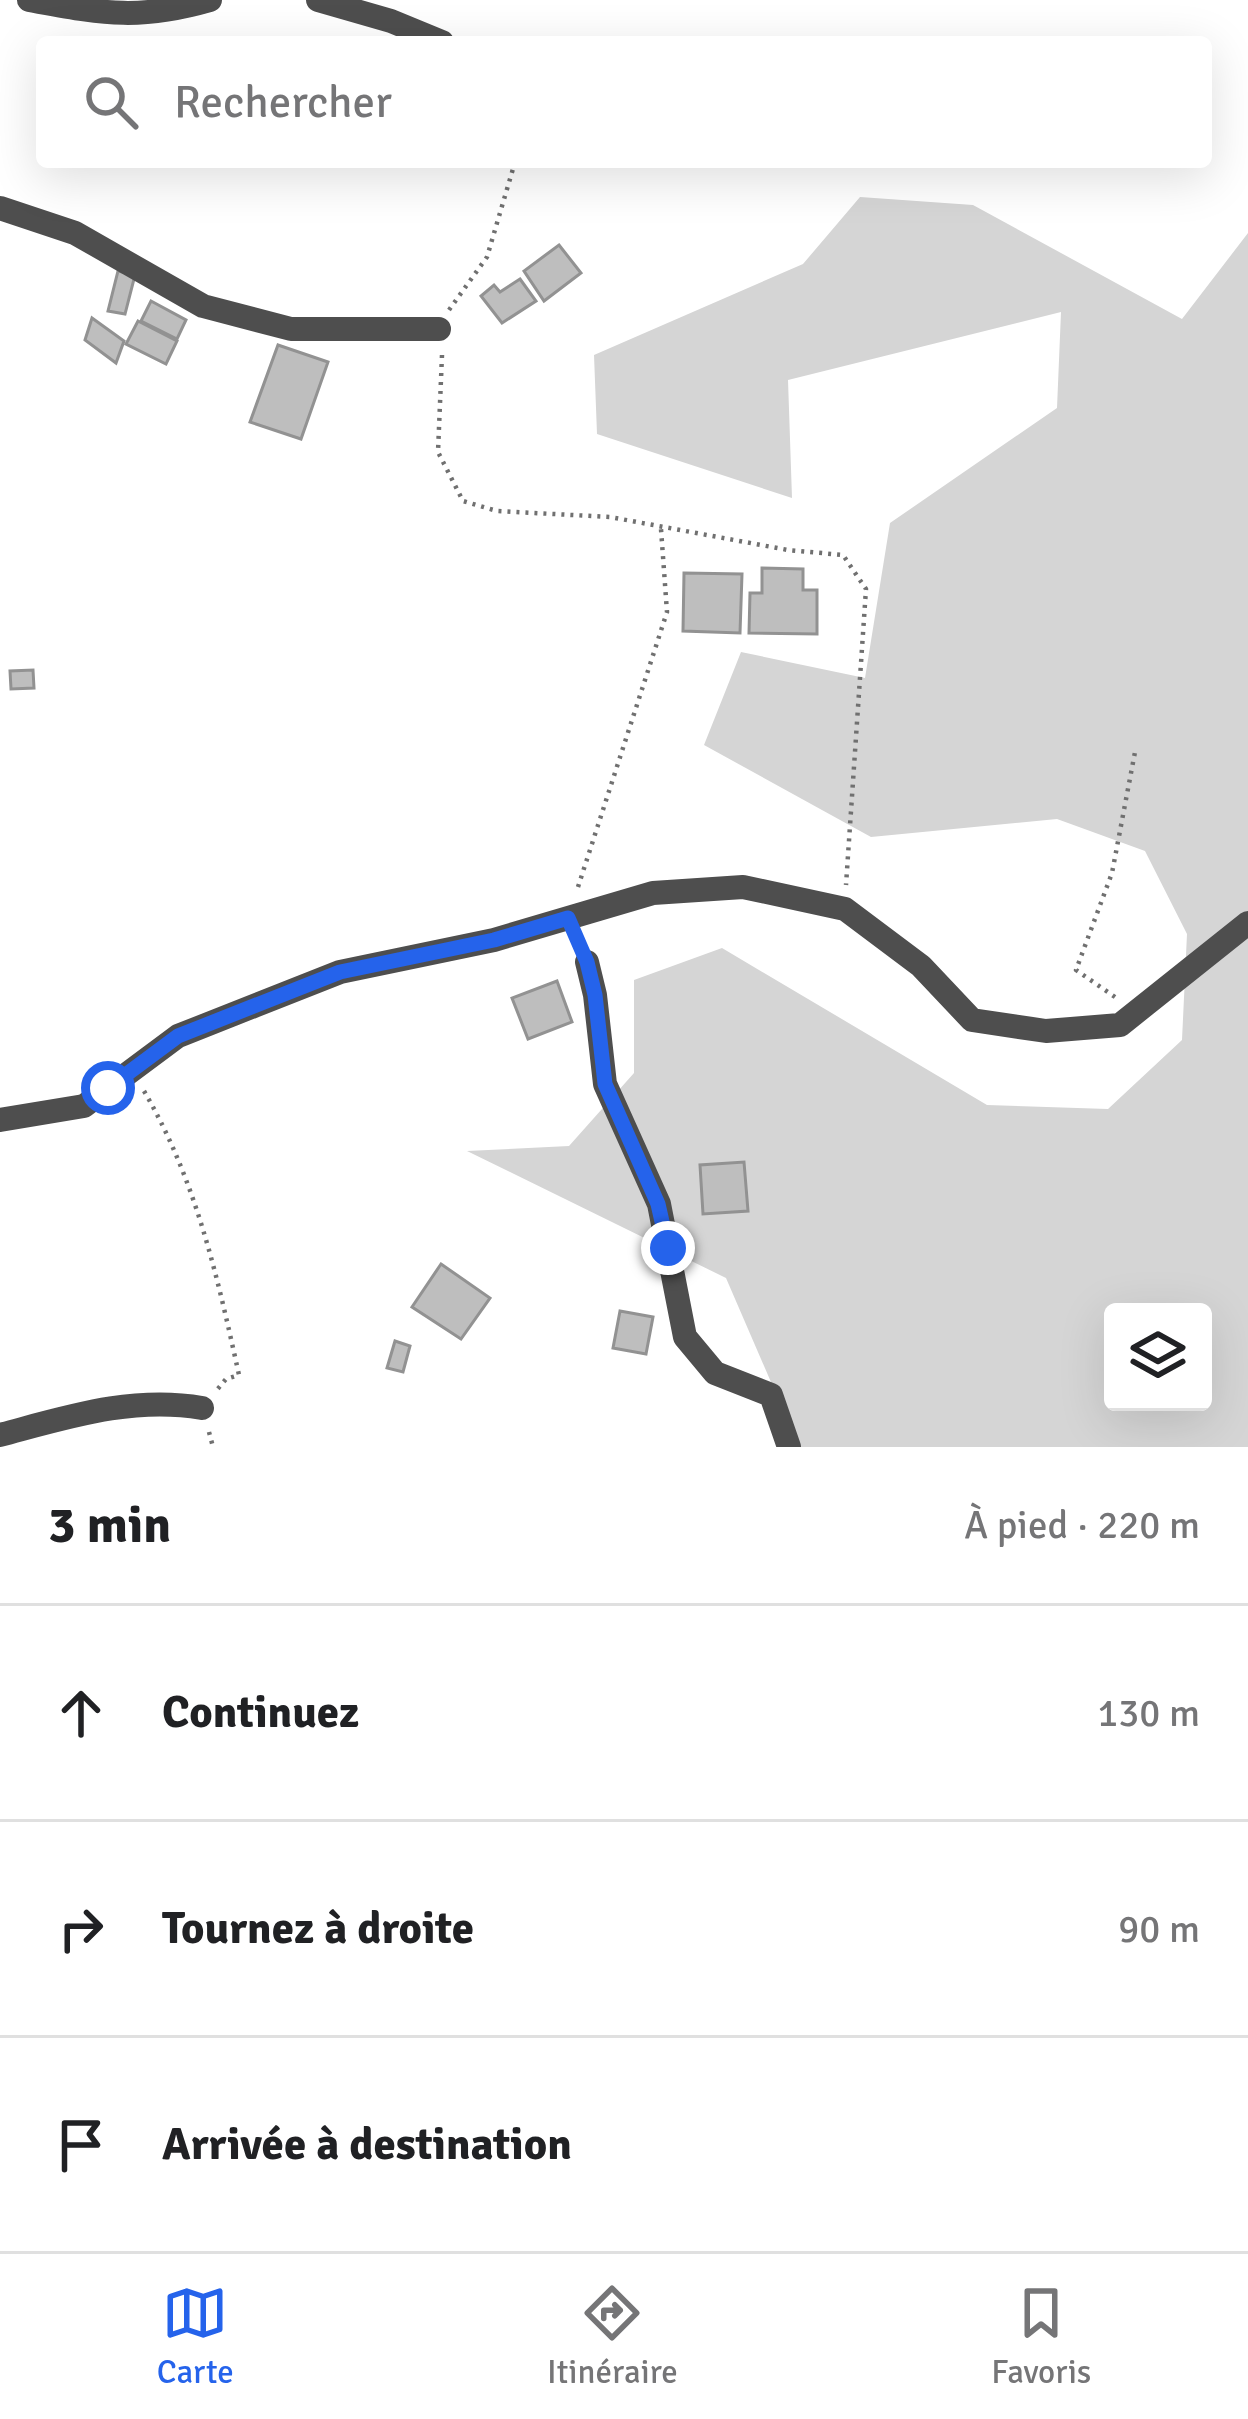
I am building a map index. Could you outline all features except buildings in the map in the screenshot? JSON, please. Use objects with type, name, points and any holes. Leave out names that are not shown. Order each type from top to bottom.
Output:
[{"type":"street","points":[[29,0],[107,14],[161,14],[210,0]]},
{"type":"street","points":[[318,0],[427,36]]},
{"type":"street","points":[[0,208],[75,233],[202,306],[291,329],[439,328]]},
{"type":"street","points":[[0,1120],[84,1106],[178,1036],[340,972],[494,940],[653,893],[743,887],[845,909],[921,966],[972,1020],[1046,1031],[1120,1025],[1248,923]]},
{"type":"street","points":[[587,962],[605,1084],[658,1204],[686,1337],[715,1373],[771,1396],[789,1447]]},
{"type":"street","points":[[0,1435],[114,1406],[167,1402],[202,1408]]},
{"type":"path","points":[[513,168],[487,257],[439,328],[443,384],[438,452],[463,501],[497,511],[610,518],[844,555],[866,589],[845,909]]},
{"type":"path","points":[[568,918],[667,612],[661,529]]},
{"type":"path","points":[[1120,1025],[1116,998],[1076,970],[1112,873],[1135,752]]},
{"type":"path","points":[[132,1071],[172,1139],[207,1234],[239,1375],[226,1379],[202,1408]]},
{"type":"shaded area","points":[[860,197],[973,205],[1182,319],[1248,233],[1248,1447],[799,1447],[726,1278],[467,1151],[569,1146],[634,1073],[634,980],[722,948],[987,1105],[1108,1109],[1182,1040],[1187,934],[1145,851],[1057,819],[871,837],[704,745],[741,652],[865,678],[890,523],[1057,408],[1061,312],[788,380],[792,498],[597,434],[594,355],[803,264]]},
{"type":"route","points":[[108,1088],[178,1036],[340,972],[494,940],[568,918],[595,995],[605,1084],[658,1204],[668,1248]]}]
